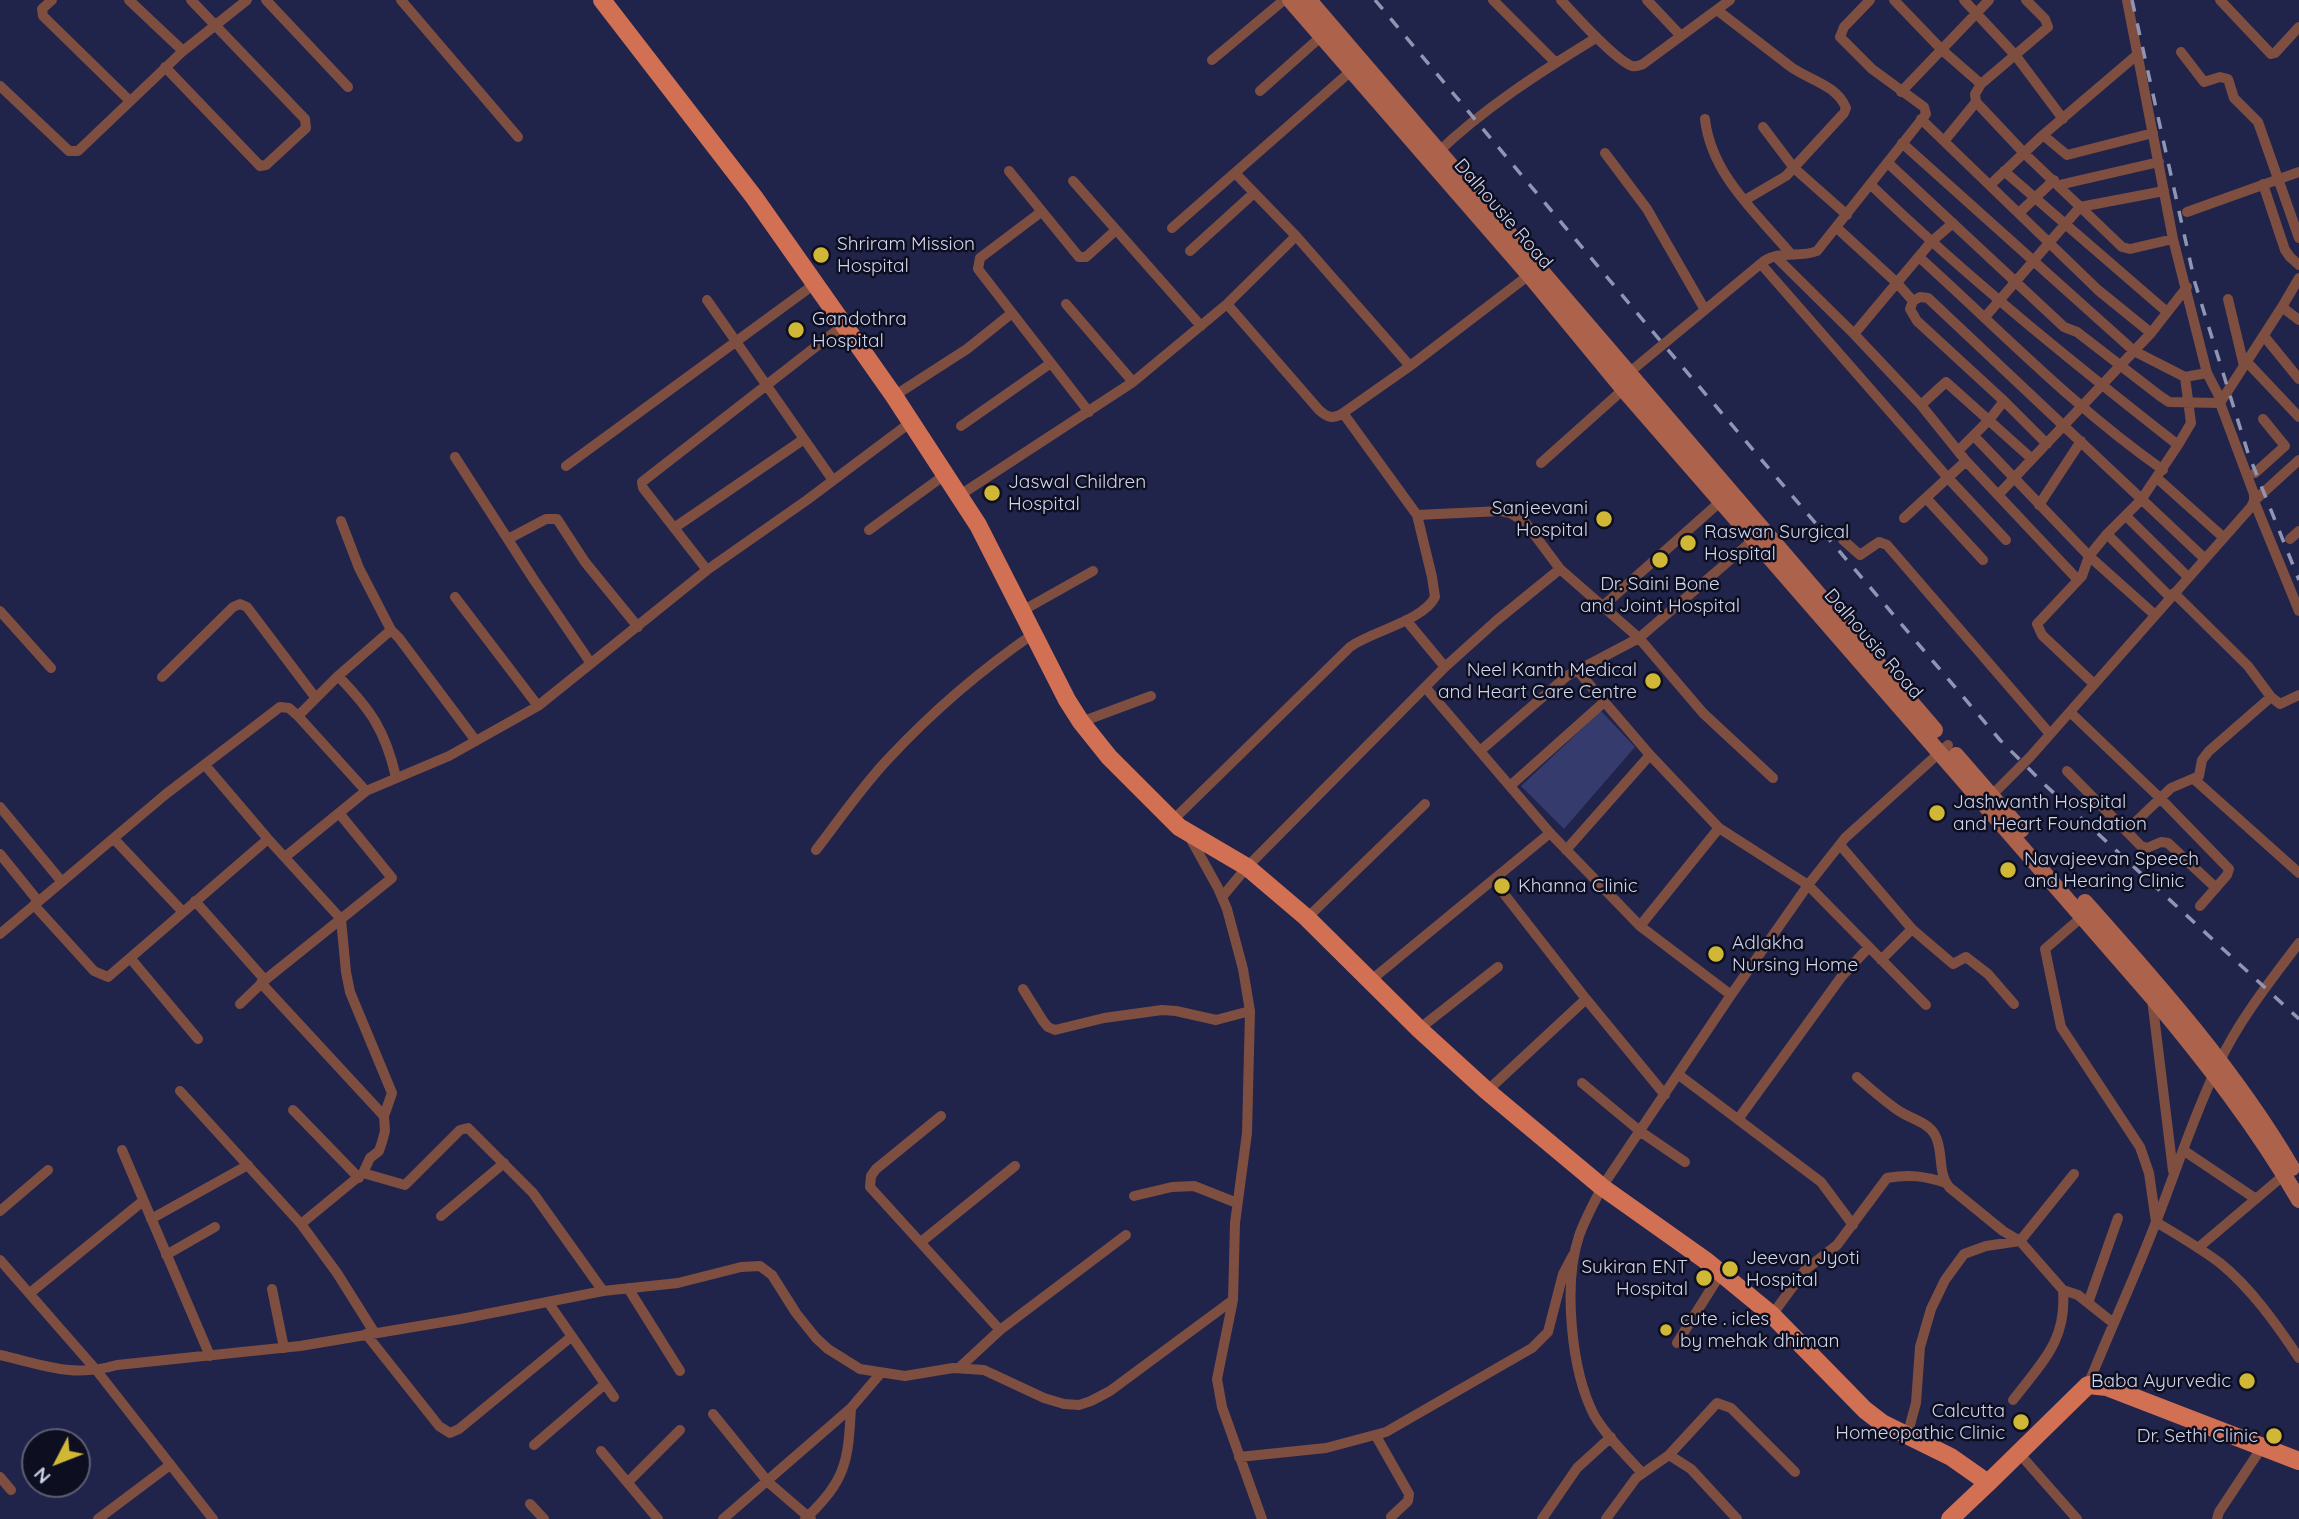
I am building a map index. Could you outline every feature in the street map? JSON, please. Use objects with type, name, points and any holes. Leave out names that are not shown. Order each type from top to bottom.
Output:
[{"type":"main road","points":[[602,0],[754,197],[894,396],[978,525],[1052,672],[1081,722],[1118,767],[1188,834],[1247,867],[1307,918],[1419,1029],[1487,1091],[1602,1187],[1721,1273],[1772,1315],[1865,1410],[1908,1436],[1951,1457],[1988,1483]]},
{"type":"main road","points":[[1950,1519],[2088,1385],[2107,1387],[2299,1461]]},
{"type":"street","points":[[52,0],[42,9],[43,16],[130,101]]},
{"type":"street","points":[[129,0],[183,51]]},
{"type":"street","points":[[165,67],[257,165],[265,165],[306,128],[306,122],[191,0]]},
{"type":"street","points":[[0,86],[69,151],[83,149],[165,67],[247,0]]},
{"type":"street","points":[[266,0],[348,88]]},
{"type":"street","points":[[401,0],[518,137]]},
{"type":"street","points":[[1212,60],[1284,0]]},
{"type":"street","name":"Dalhousie Road","points":[[1290,0],[1327,31],[1529,275],[1625,381],[1944,749],[2151,996],[2260,1116],[2292,1177],[2299,1200]]},
{"type":"street","name":"Dalhousie Road","points":[[1309,0],[1351,71],[1539,268],[1721,501],[1759,535]]},
{"type":"street","points":[[1493,0],[1555,62]]},
{"type":"street","points":[[1561,0],[1596,38],[1627,63],[1637,67],[1730,0]]},
{"type":"street","points":[[1647,0],[1681,36]]},
{"type":"street","points":[[1541,463],[1625,381],[1760,264],[1775,256],[1817,251],[1926,114],[1924,107],[1872,69],[1840,37],[1843,27],[1870,0]]},
{"type":"street","points":[[1894,0],[1942,50],[1981,85]]},
{"type":"street","points":[[1964,0],[2016,56],[2063,119]]},
{"type":"street","points":[[1901,92],[1989,0]]},
{"type":"street","points":[[2026,0],[2045,19],[2048,26],[1981,85],[1975,94],[1976,102],[2024,153],[2126,249],[2174,240]]},
{"type":"street","points":[[2127,0],[2174,240],[2207,373],[2220,401],[2254,494],[2254,501],[2299,611]]},
{"type":"street","points":[[2220,0],[2271,54],[2297,32]]},
{"type":"street","points":[[1717,10],[1794,69],[1818,80],[1845,105],[1844,113],[1794,168],[1774,185],[1745,200]]},
{"type":"street","points":[[1260,91],[1327,31]]},
{"type":"street","points":[[1433,156],[1476,118],[1555,62],[1596,38]]},
{"type":"street","points":[[2180,52],[2204,82],[2220,77],[2229,80],[2234,97],[2258,122],[2299,238]]},
{"type":"street","points":[[1990,185],[2043,135],[2138,54]]},
{"type":"street","points":[[1172,228],[1351,71]]},
{"type":"street","points":[[1945,140],[1976,102]]},
{"type":"street","points":[[1705,119],[1717,164],[1790,253]]},
{"type":"street","points":[[1921,120],[1945,140],[2098,290],[2151,333]]},
{"type":"street","points":[[1763,127],[1794,168],[1847,215]]},
{"type":"street","points":[[2043,135],[2063,153],[2071,155],[2153,133]]},
{"type":"street","points":[[1902,143],[2134,351],[2185,377],[2207,373]]},
{"type":"street","points":[[1605,153],[1651,216],[1705,310]]},
{"type":"street","points":[[2019,213],[2056,183],[2159,162]]},
{"type":"street","points":[[1888,163],[2064,327],[2077,332],[2165,400],[2190,403],[2220,401]]},
{"type":"street","points":[[1009,171],[1081,258],[1116,230]]},
{"type":"street","points":[[2004,171],[2167,312]]},
{"type":"street","points":[[2187,212],[2299,172]]},
{"type":"street","points":[[1235,173],[1296,236],[1410,366]]},
{"type":"street","points":[[1073,181],[1200,326]]},
{"type":"street","points":[[2263,184],[2285,250],[2299,265]]},
{"type":"street","points":[[1871,185],[1931,242],[2055,349],[2178,446]]},
{"type":"street","points":[[1985,317],[2080,207],[2164,191]]},
{"type":"street","points":[[1190,251],[1254,193]]},
{"type":"street","points":[[1041,212],[978,261],[981,273],[1089,412]]},
{"type":"street","points":[[1854,334],[1931,242],[1953,223]]},
{"type":"street","points":[[1837,228],[1897,282],[1913,301]]},
{"type":"street","points":[[960,495],[1133,382],[1227,304],[1296,236]]},
{"type":"street","points":[[1775,256],[1854,334],[1920,405],[1966,461],[2078,580]]},
{"type":"street","points":[[1919,257],[2080,407],[2160,474],[2223,537]]},
{"type":"street","points":[[1760,264],[2006,540]]},
{"type":"street","points":[[1227,304],[1328,417],[1343,414],[1529,275]]},
{"type":"street","points":[[2220,401],[2299,278]]},
{"type":"street","points":[[566,466],[816,283]]},
{"type":"street","points":[[1998,495],[2151,333],[2187,287]]},
{"type":"street","points":[[2047,443],[1917,321],[1910,309],[1913,301],[1924,296],[1928,298],[2204,558]]},
{"type":"street","points":[[2228,299],[2246,364],[2299,417]]},
{"type":"street","points":[[707,300],[832,479]]},
{"type":"street","points":[[1066,304],[1133,382]]},
{"type":"street","points":[[2281,307],[2299,320]]},
{"type":"street","points":[[894,396],[967,349],[1012,313]]},
{"type":"street","points":[[707,570],[643,488],[642,482],[845,324]]},
{"type":"street","points":[[2264,336],[2299,379]]},
{"type":"street","points":[[961,426],[1051,363]]},
{"type":"street","points":[[2094,684],[2042,635],[2037,627],[2078,580],[2089,556],[2107,534],[2141,500],[2178,446],[2191,423],[2185,377]]},
{"type":"street","points":[[1920,405],[1946,382],[2032,459]]},
{"type":"street","points":[[1958,451],[2004,401]]},
{"type":"street","points":[[1172,821],[1350,647],[1361,639],[1406,620],[1433,602],[1435,593],[1417,515],[1343,414]]},
{"type":"street","points":[[2255,473],[2285,446],[2263,419]]},
{"type":"street","points":[[285,857],[366,791],[449,756],[538,706],[707,570],[911,422]]},
{"type":"street","points":[[1974,436],[2089,556],[2155,615]]},
{"type":"street","points":[[674,527],[804,439]]},
{"type":"street","points":[[2039,505],[2081,441]]},
{"type":"street","points":[[1987,800],[2070,712],[2254,501],[2297,467],[2280,453]]},
{"type":"street","points":[[455,457],[590,662]]},
{"type":"street","points":[[1905,517],[1966,461]]},
{"type":"street","points":[[869,530],[946,474]]},
{"type":"street","points":[[1926,498],[1983,560]]},
{"type":"street","points":[[1603,606],[1721,501]]},
{"type":"street","points":[[1417,515],[1510,513],[1525,522],[1560,569],[1639,638],[1703,713],[1773,778]]},
{"type":"street","points":[[2126,516],[2188,577]]},
{"type":"street","points":[[508,539],[546,519],[557,519],[585,562],[638,627]]},
{"type":"street","points":[[341,521],[359,568],[391,629],[476,741]]},
{"type":"street","points":[[2290,539],[2299,531]]},
{"type":"street","points":[[2107,534],[2248,666],[2271,697],[2280,704],[2299,695]]},
{"type":"street","points":[[1480,751],[1567,676],[1639,638],[1759,535]]},
{"type":"street","points":[[1843,540],[1860,555],[1879,542],[1887,545],[2050,734]]},
{"type":"street","points":[[1222,897],[1247,867],[1445,667],[1560,569]]},
{"type":"street","points":[[1022,611],[1093,571]]},
{"type":"street","points":[[455,597],[538,706]]},
{"type":"street","points":[[162,677],[233,607],[240,604],[247,607],[316,697]]},
{"type":"street","points":[[0,611],[51,668]]},
{"type":"street","points":[[1406,620],[1445,667]]},
{"type":"street","points":[[298,716],[391,629]]},
{"type":"street","points":[[816,850],[888,758],[918,728],[977,676],[1033,634]]},
{"type":"street","points":[[1577,670],[1603,704],[1718,828],[1808,885],[1926,1005]]},
{"type":"street","points":[[338,676],[358,697],[379,728],[389,746],[396,777]]},
{"type":"street","points":[[1425,687],[1550,833],[1640,926],[1731,995]]},
{"type":"street","points":[[1081,722],[1151,696]]},
{"type":"street","points":[[2126,831],[2175,785],[2195,780],[2201,773],[2202,760],[2208,751],[2271,697]]},
{"type":"street","points":[[1510,786],[1603,704]]},
{"type":"street","points":[[0,934],[276,709],[285,707],[298,716],[366,791]]},
{"type":"street","points":[[2070,712],[2229,869],[2227,875],[2200,906]]},
{"type":"street","points":[[1239,1457],[1326,1448],[1376,1436],[1404,1424],[1541,1341],[1548,1332],[1563,1274],[1602,1187],[1731,995],[1808,885],[1840,845],[1944,749]]},
{"type":"street","points":[[1566,850],[1650,755]]},
{"type":"street","points":[[205,765],[341,919],[350,992],[392,1093],[384,1116],[385,1131],[379,1151],[370,1158],[361,1175],[301,1224]]},
{"type":"street","points":[[2067,771],[2144,848],[2161,842],[2171,845],[2216,888]]},
{"type":"street","points":[[2195,780],[2299,873]]},
{"type":"street","name":"Dalhousie Road","points":[[1987,800],[2148,975],[2217,1066]]},
{"type":"street","points":[[1307,918],[1425,804]]},
{"type":"street","points":[[0,807],[62,882]]},
{"type":"street","points":[[240,1004],[263,982],[392,878],[339,813]]},
{"type":"street","points":[[1640,926],[1718,828]]},
{"type":"street","points":[[1370,981],[1550,833]]},
{"type":"street","points":[[1188,834],[1222,897],[1243,969],[1250,1011],[1247,1133],[1237,1203],[1233,1300],[1217,1379],[1222,1407],[1262,1519]]},
{"type":"street","points":[[0,854],[36,903],[98,974],[104,977],[112,976],[268,839]]},
{"type":"street","points":[[115,840],[183,912]]},
{"type":"street","points":[[1840,845],[1912,929],[1953,964],[1966,957],[1988,974],[2014,1004]]},
{"type":"street","points":[[1494,881],[1665,1095]]},
{"type":"street","points":[[195,901],[263,982],[384,1116]]},
{"type":"street","points":[[2083,916],[2045,949],[2057,1014],[2066,1037],[2140,1147],[2149,1173],[2156,1222]]},
{"type":"street","points":[[1881,960],[1912,929]]},
{"type":"street","points":[[2088,1385],[2217,1066],[2264,989],[2299,943]]},
{"type":"street","points":[[1739,1118],[1842,976],[1869,947]]},
{"type":"street","points":[[131,959],[198,1039]]},
{"type":"street","points":[[1419,1029],[1498,967]]},
{"type":"street","points":[[2148,975],[2174,1173]]},
{"type":"street","points":[[1023,989],[1051,1030],[1104,1018],[1162,1010],[1216,1020],[1250,1011]]},
{"type":"street","points":[[1487,1091],[1586,999]]},
{"type":"street","points":[[1679,1075],[1821,1182],[1853,1225]]},
{"type":"street","points":[[1857,1077],[1900,1112],[1927,1125],[1933,1132],[1946,1183]]},
{"type":"street","points":[[1582,1083],[1641,1132],[1685,1162]]},
{"type":"street","points":[[180,1091],[301,1224],[337,1273],[370,1333],[439,1426],[450,1433],[572,1337]]},
{"type":"street","points":[[293,1110],[361,1175],[405,1185],[460,1130],[470,1129],[533,1193],[603,1291]]},
{"type":"street","points":[[941,1116],[876,1169],[869,1182],[873,1192],[1000,1330]]},
{"type":"street","points":[[122,1150],[210,1356]]},
{"type":"street","points":[[2183,1150],[2256,1199]]},
{"type":"street","points":[[441,1216],[504,1163]]},
{"type":"street","points":[[150,1219],[248,1166]]},
{"type":"street","points":[[921,1242],[1015,1166]]},
{"type":"street","points":[[0,1211],[48,1170]]},
{"type":"street","points":[[1772,1315],[1805,1270],[1831,1251],[1853,1225],[1887,1178],[1908,1174],[1946,1183],[1997,1226],[2020,1241],[2063,1290],[2078,1295],[2112,1322]]},
{"type":"street","points":[[1908,1436],[1916,1403],[1920,1347],[1931,1308],[1945,1280],[1964,1254],[1986,1246],[2020,1241],[2074,1174]]},
{"type":"street","points":[[2198,1248],[2256,1199],[2292,1177]]},
{"type":"street","points":[[1134,1196],[1172,1186],[1195,1186],[1237,1203]]},
{"type":"street","points":[[30,1293],[143,1201]]},
{"type":"street","points":[[2088,1303],[2118,1218]]},
{"type":"street","points":[[2156,1222],[2198,1248],[2235,1277],[2299,1358]]},
{"type":"street","points":[[166,1255],[215,1227]]},
{"type":"street","points":[[959,1368],[1000,1330],[1126,1235]]},
{"type":"street","points":[[1575,1252],[1570,1312],[1572,1338],[1588,1401],[1600,1424],[1642,1473]]},
{"type":"street","points":[[0,1260],[97,1371],[212,1519]]},
{"type":"street","points":[[0,1355],[64,1370],[97,1371],[117,1365],[284,1348],[603,1291],[678,1283],[741,1267],[760,1266],[772,1275],[796,1313],[828,1349],[860,1369],[905,1376],[959,1368],[984,1370],[1044,1398],[1079,1405],[1110,1391],[1233,1300]]},
{"type":"street","points":[[1677,1343],[1721,1273]]},
{"type":"street","points":[[628,1288],[680,1371]]},
{"type":"street","points":[[272,1289],[284,1348]]},
{"type":"street","points":[[2013,1401],[2047,1356],[2059,1335],[2064,1315],[2063,1290]]},
{"type":"street","points":[[548,1302],[614,1397]]},
{"type":"street","points":[[723,1519],[851,1409],[880,1374]]},
{"type":"street","points":[[534,1445],[605,1384]]},
{"type":"street","points":[[1606,1519],[1630,1485],[1642,1473],[1669,1455],[1717,1403],[1731,1409],[1795,1472]]},
{"type":"street","points":[[713,1414],[768,1482],[808,1518],[832,1489],[845,1467],[851,1409]]},
{"type":"street","points":[[628,1482],[680,1430]]},
{"type":"street","points":[[1376,1436],[1409,1494],[1408,1501],[1391,1517]]},
{"type":"street","points":[[1542,1519],[1577,1468],[1611,1437]]},
{"type":"street","points":[[2217,1519],[2262,1447]]},
{"type":"street","points":[[601,1451],[658,1519]]},
{"type":"street","points":[[2018,1452],[2077,1519]]},
{"type":"street","points":[[1669,1455],[1691,1469],[1737,1519]]},
{"type":"street","points":[[98,1519],[170,1465]]},
{"type":"street","points":[[0,1477],[11,1490]]},
{"type":"street","points":[[530,1503],[544,1519]]},
{"type":"shaded area","points":[[1601,711],[1635,747],[1564,829],[1521,786]]},
{"type":"railway","points":[[1375,0],[2000,740],[2044,784],[2299,1019]]},
{"type":"railway","points":[[2132,0],[2195,283],[2248,453],[2299,580]]},
{"type":"place","name":"Shriram Mission Hospital","points":[[821,255]]},
{"type":"place","name":"Gandothra Hospital","points":[[796,330]]},
{"type":"place","name":"Jaswal Children Hospital","points":[[992,493]]},
{"type":"place","name":"Sanjeevani Hospital","points":[[1604,519]]},
{"type":"place","name":"Raswan Surgical Hospital","points":[[1688,543]]},
{"type":"place","name":"Dr. Saini Bone and Joint Hospital","points":[[1660,560]]},
{"type":"place","name":"Neel Kanth Medical and Heart Care Centre","points":[[1653,681]]},
{"type":"place","name":"Jashwanth Hospital and Heart Foundation","points":[[1937,813]]},
{"type":"place","name":"Navajeevan Speech and Hearing Clinic","points":[[2008,870]]},
{"type":"place","name":"Khanna Clinic","points":[[1502,886]]},
{"type":"place","name":"Adlakha Nursing Home","points":[[1716,954]]},
{"type":"place","name":"Jeevan Jyoti Hospital","points":[[1730,1269]]},
{"type":"place","name":"Sukiran ENT Hospital","points":[[1704,1278]]},
{"type":"place","name":"cute . icles by mehak dhiman","points":[[1666,1330]]},
{"type":"place","name":"Baba Ayurvedic","points":[[2247,1381]]},
{"type":"place","name":"Calcutta Homeopathic Clinic","points":[[2021,1422]]},
{"type":"place","name":"Dr. Sethi Clinic","points":[[2274,1436]]}]
